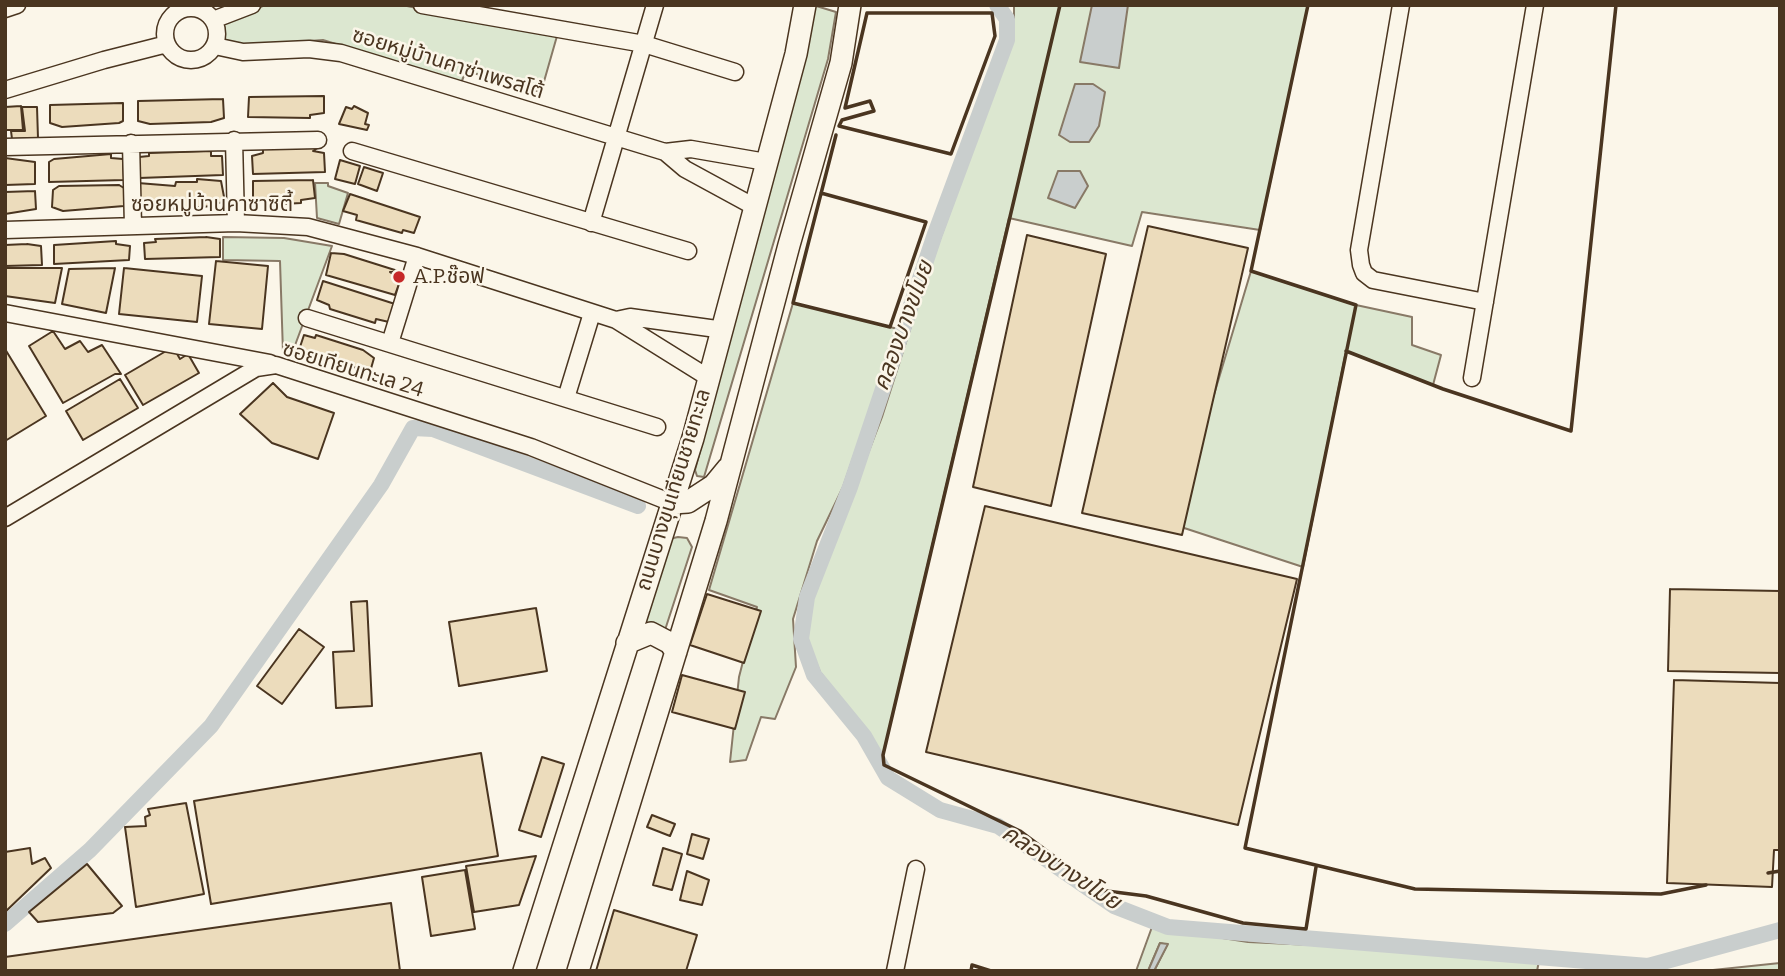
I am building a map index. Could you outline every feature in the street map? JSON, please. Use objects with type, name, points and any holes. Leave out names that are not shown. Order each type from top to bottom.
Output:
[{"type":"main road","points":[[578,971],[731,463],[838,74],[850,5]]},
{"type":"main road","name":"ถนนบางขุนเทียนชายทะเล","points":[[524,971],[724,330],[753,206],[805,8]]},
{"type":"main road","points":[[672,503],[688,502],[714,485],[731,463]]},
{"type":"main road","points":[[627,643],[651,633],[670,643],[676,652]]},
{"type":"street","points":[[5,9],[17,5]]},
{"type":"street","points":[[213,20],[252,5]]},
{"type":"street","points":[[422,5],[644,44],[735,72]]},
{"type":"street","points":[[591,223],[655,5]]},
{"type":"street","points":[[1401,5],[1359,250],[1361,265],[1364,273],[1373,280],[1485,302]]},
{"type":"street","points":[[1472,378],[1535,5]]},
{"type":"street","points":[[5,90],[167,44],[166,27],[182,7],[200,9],[213,20],[218,36],[215,46]]},
{"type":"street","name":"ซอยหมู่บ้านคาซ่าเพรสโต้","points":[[167,44],[179,57],[196,60],[204,57],[215,46],[235,51],[309,48],[341,53],[665,152],[691,149],[766,162]]},
{"type":"street","points":[[233,140],[236,223]]},
{"type":"street","points":[[5,147],[318,140]]},
{"type":"street","points":[[131,143],[133,226]]},
{"type":"street","points":[[352,151],[688,251]]},
{"type":"street","name":"ซอยหมู่บ้านคาซ่าเพรสโต้","points":[[665,152],[685,170],[753,206]]},
{"type":"street","points":[[712,184],[721,155]]},
{"type":"street","name":"ซอยหมู่บ้านคาซาซิตี้","points":[[5,230],[236,223],[309,227],[417,256],[616,320],[709,378]]},
{"type":"street","points":[[390,343],[417,256]]},
{"type":"street","points":[[5,313],[276,365]]},
{"type":"street","points":[[566,398],[592,313]]},
{"type":"street","name":"ซอยหมู่บ้านคาซาซิตี้","points":[[616,320],[631,317],[724,330]]},
{"type":"street","points":[[307,318],[657,427]]},
{"type":"street","points":[[670,352],[679,324]]},
{"type":"street","name":"ซอยเทียนทะเล 24","points":[[5,518],[256,368],[276,365],[531,447],[672,503]]},
{"type":"street","points":[[895,971],[916,869]]},
{"type":"green space","points":[[265,5],[402,5],[557,36],[541,92],[466,71],[461,83],[323,40],[241,46],[223,39],[224,23]]},
{"type":"green space","points":[[813,5],[836,12],[828,59],[704,477],[697,476],[695,470],[760,227]]},
{"type":"green space","points":[[1014,5],[1308,5],[1260,230],[1142,212],[1132,246],[1009,218],[883,755],[820,672],[806,640],[811,602],[882,417],[932,261],[1007,55],[1014,26]]},
{"type":"green space","points":[[315,183],[328,183],[328,186],[348,193],[339,224],[317,218]]},
{"type":"green space","points":[[223,237],[284,238],[332,246],[291,356],[283,353],[280,261],[223,260]]},
{"type":"green space","points":[[1251,271],[1356,305],[1412,317],[1412,345],[1441,355],[1433,385],[1346,351],[1303,567],[1175,525]]},
{"type":"green space","points":[[793,303],[898,329],[843,487],[817,541],[793,619],[796,667],[775,719],[761,717],[746,760],[730,762],[739,677],[757,607],[709,590]]},
{"type":"green space","points":[[687,538],[692,547],[665,630],[644,624],[669,539]]},
{"type":"green space","points":[[1152,927],[1248,942],[1419,950],[1539,961],[1537,971],[1154,971],[1167,945],[1160,943],[1148,971],[1136,971]]},
{"type":"green space","points":[[1780,963],[1780,971],[1713,970]]},
{"type":"shaded area","points":[[1092,5],[1128,5],[1119,68],[1080,62]]},
{"type":"shaded area","points":[[1075,84],[1093,84],[1105,92],[1099,126],[1089,142],[1070,142],[1059,135]]},
{"type":"shaded area","points":[[1058,171],[1080,171],[1088,186],[1075,208],[1048,198]]},
{"type":"shaded area","points":[[1160,943],[1168,944],[1154,971],[1148,971]]},
{"type":"building","points":[[324,96],[324,113],[310,115],[310,118],[248,117],[249,97]]},
{"type":"building","points":[[223,99],[224,118],[211,122],[150,124],[138,121],[138,101]]},
{"type":"building","points":[[123,103],[123,121],[119,123],[62,127],[50,123],[50,105]]},
{"type":"building","points":[[21,106],[23,130],[5,130],[5,107]]},
{"type":"building","points":[[354,106],[368,113],[365,124],[369,125],[367,130],[339,124],[346,107],[352,109]]},
{"type":"building","points":[[22,107],[37,107],[38,138],[12,139],[11,131],[25,131]]},
{"type":"building","points":[[319,147],[313,151],[324,153],[325,172],[253,174],[252,156],[263,153],[263,149]]},
{"type":"building","points":[[211,151],[211,156],[222,156],[223,175],[139,178],[139,157],[149,156],[149,153]]},
{"type":"building","points":[[111,154],[111,158],[123,159],[124,180],[49,182],[49,162],[54,159]]},
{"type":"building","points":[[5,158],[35,162],[35,184],[5,185]]},
{"type":"building","points":[[340,160],[360,166],[355,184],[335,179]]},
{"type":"building","points":[[364,167],[383,173],[377,191],[358,184]]},
{"type":"building","points":[[197,179],[221,181],[225,202],[178,209],[138,205],[138,183],[175,186],[176,182],[197,182]]},
{"type":"building","points":[[313,180],[315,198],[301,200],[301,203],[265,205],[265,202],[253,201],[253,181]]},
{"type":"building","points":[[119,185],[124,188],[124,206],[63,211],[52,207],[53,190],[59,186]]},
{"type":"building","points":[[35,191],[36,209],[5,214],[5,192]]},
{"type":"building","points":[[350,194],[420,217],[414,233],[403,230],[402,233],[356,220],[357,215],[343,211]]},
{"type":"building","points":[[1148,226],[1248,248],[1182,535],[1082,513]]},
{"type":"building","points":[[1027,235],[1106,254],[1051,506],[973,487]]},
{"type":"building","points":[[155,239],[220,239],[220,257],[145,259],[144,243],[156,242]]},
{"type":"building","points":[[116,241],[116,244],[130,246],[129,260],[54,264],[54,245]]},
{"type":"building","points":[[5,245],[41,246],[42,265],[5,266]]},
{"type":"building","points":[[331,253],[344,254],[398,271],[390,272],[401,278],[395,295],[326,275]]},
{"type":"building","points":[[216,261],[268,266],[262,329],[209,324]]},
{"type":"building","points":[[5,268],[62,268],[55,303],[5,296]]},
{"type":"building","points":[[115,268],[106,313],[62,304],[69,269]]},
{"type":"building","points":[[124,268],[202,276],[197,322],[119,314]]},
{"type":"building","points":[[323,281],[395,304],[389,322],[376,319],[375,323],[330,309],[329,305],[317,300]]},
{"type":"building","points":[[53,331],[65,349],[80,341],[88,352],[102,345],[121,374],[115,374],[63,403],[29,346]]},
{"type":"building","points":[[304,335],[315,338],[316,335],[363,350],[374,358],[370,372],[299,350]]},
{"type":"building","points":[[173,347],[180,359],[188,354],[199,373],[143,405],[125,375]]},
{"type":"building","points":[[5,349],[46,416],[5,441]]},
{"type":"building","points":[[120,379],[138,408],[83,440],[66,411]]},
{"type":"building","points":[[273,383],[287,397],[334,413],[318,459],[272,443],[240,414]]},
{"type":"building","points":[[985,506],[1297,579],[1238,825],[926,752]]},
{"type":"building","points":[[1670,589],[1780,591],[1780,673],[1668,671]]},
{"type":"building","points":[[707,594],[761,611],[744,663],[690,645]]},
{"type":"building","points":[[367,601],[372,706],[336,708],[333,652],[354,651],[351,602]]},
{"type":"building","points":[[536,608],[547,671],[459,686],[449,622]]},
{"type":"building","points":[[299,629],[324,647],[282,704],[257,686]]},
{"type":"building","points":[[682,675],[745,692],[735,729],[672,712]]},
{"type":"building","points":[[1674,680],[1780,683],[1780,850],[1774,850],[1772,887],[1667,883]]},
{"type":"building","points":[[481,753],[498,856],[211,904],[194,801]]},
{"type":"building","points":[[542,757],[564,764],[541,837],[519,830]]},
{"type":"building","points":[[186,803],[204,894],[136,907],[125,827],[146,826],[145,817],[150,815],[148,809]]},
{"type":"building","points":[[652,815],[675,824],[670,836],[647,827]]},
{"type":"building","points":[[692,834],[709,839],[703,859],[687,854]]},
{"type":"building","points":[[30,848],[32,864],[45,858],[51,868],[5,912],[5,852]]},
{"type":"building","points":[[663,848],[682,854],[672,890],[653,885]]},
{"type":"building","points":[[536,856],[519,905],[474,912],[466,866]]},
{"type":"building","points":[[87,864],[122,906],[113,913],[38,922],[29,912]]},
{"type":"building","points":[[465,870],[475,929],[431,936],[422,877]]},
{"type":"building","points":[[687,871],[709,880],[702,905],[680,900]]},
{"type":"building","points":[[391,903],[400,971],[5,971],[5,957]]},
{"type":"building","points":[[614,910],[697,935],[686,971],[596,971]]},
{"type":"waterway","name":"คลองบางขโมย","points":[[997,5],[1007,19],[1007,40],[935,234],[850,487],[807,597],[801,639],[814,675],[864,736],[888,778],[940,810],[998,826],[1114,906],[1168,927],[1648,966],[1780,930]]},
{"type":"waterway","points":[[5,924],[90,850],[211,726],[381,485],[413,428],[433,429],[638,506]]},
{"type":"wall","points":[[1060,5],[883,755],[884,765],[1020,831],[1099,890],[1146,896],[1243,923],[1306,929],[1316,867]]},
{"type":"wall","points":[[1308,5],[1251,271],[1356,305],[1245,848],[1415,889],[1661,894],[1706,885]]},
{"type":"wall","points":[[1346,351],[1443,389],[1571,431],[1616,5]]},
{"type":"wall","points":[[867,13],[992,13],[995,36],[951,154],[839,126],[842,120],[874,111],[870,101],[845,108],[867,13]]},
{"type":"wall","points":[[821,193],[926,222],[890,327],[793,303],[836,135]]},
{"type":"wall","points":[[1768,873],[1780,871]]},
{"type":"wall","points":[[971,971],[972,965],[991,971]]},
{"type":"place","name":"A.P.ช๊อฟ","points":[[399,277]]}]
